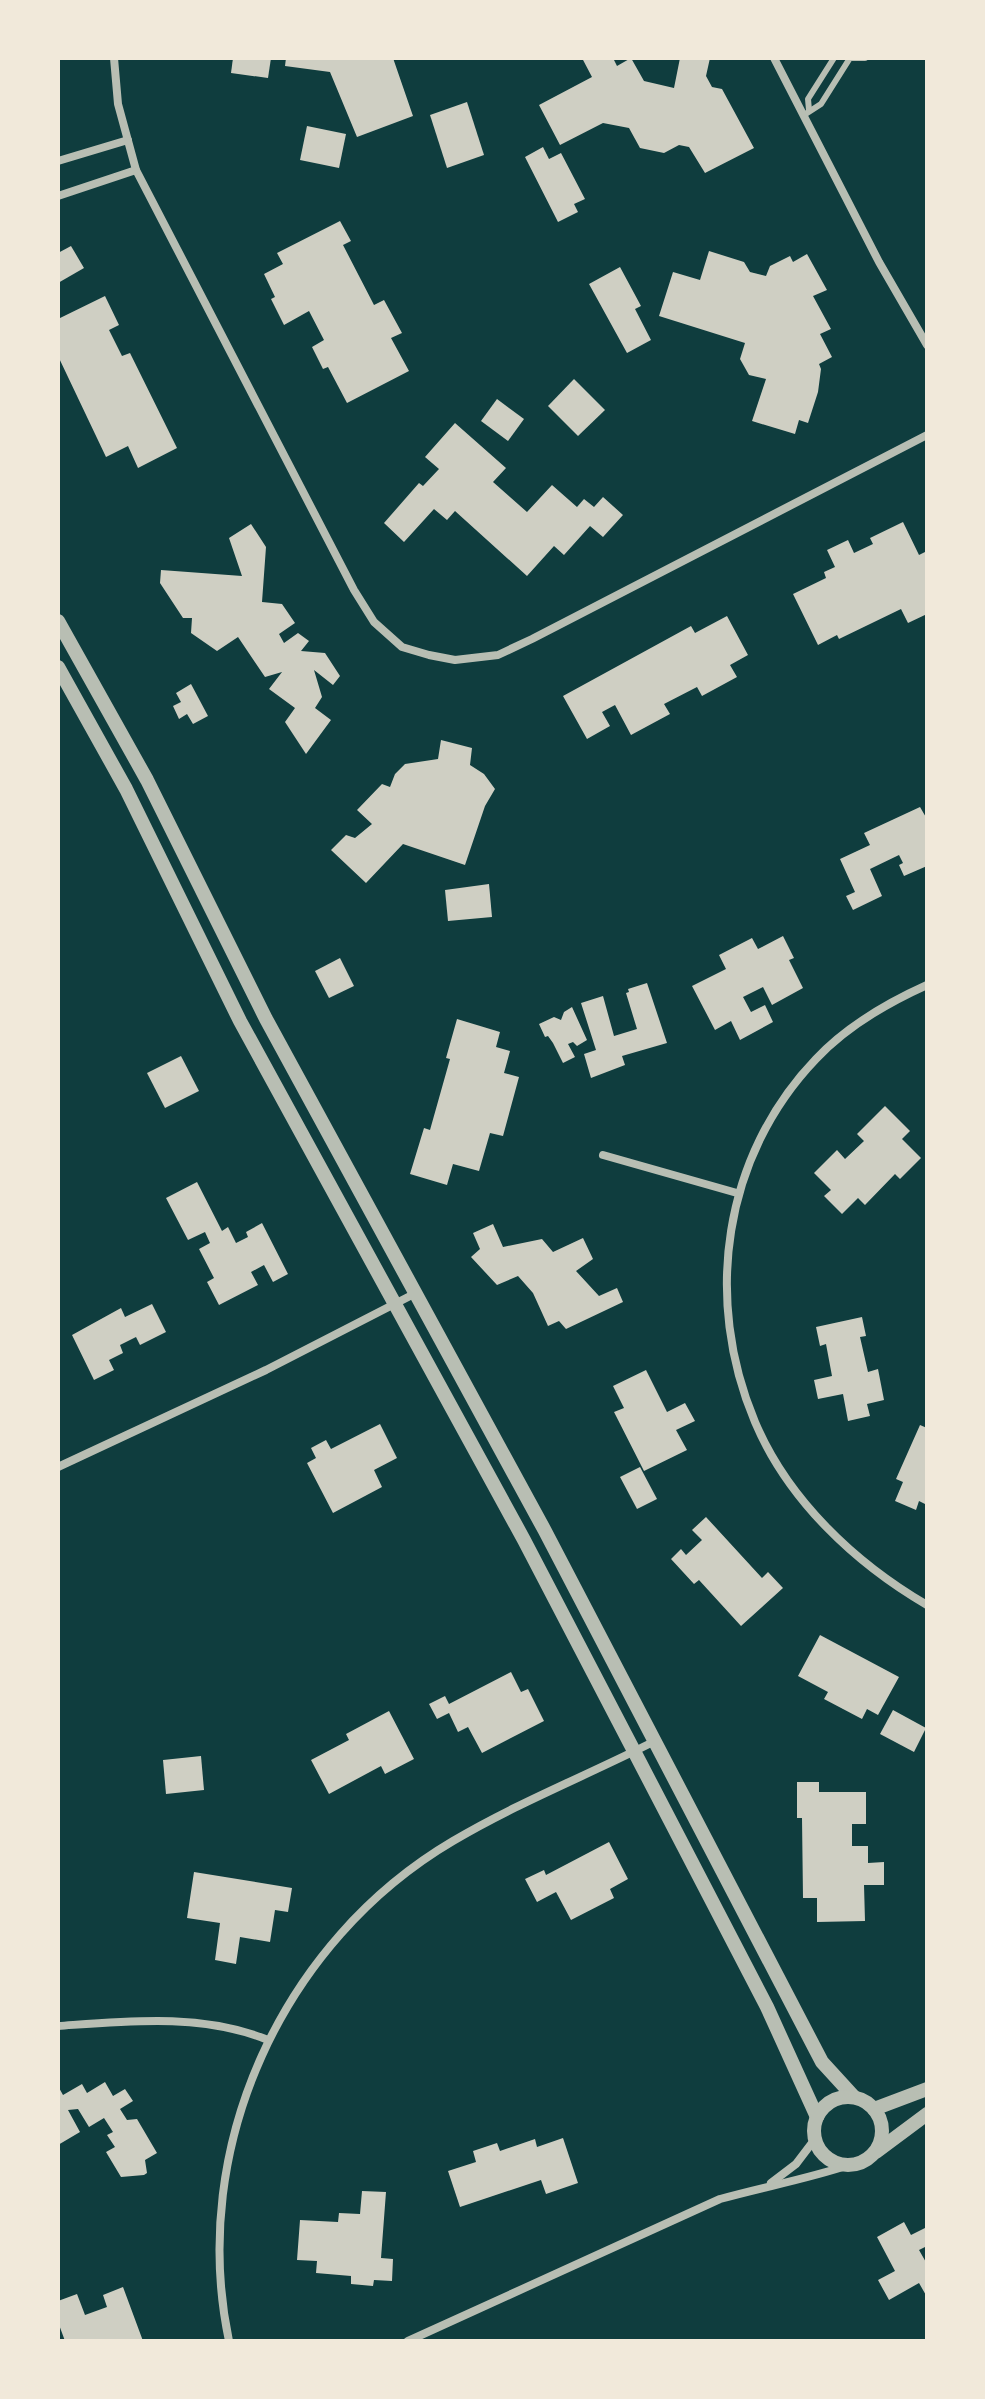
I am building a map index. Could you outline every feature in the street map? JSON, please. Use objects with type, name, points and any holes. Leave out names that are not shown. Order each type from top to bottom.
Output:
[{"type":"street","points":[[114,58],[118,104],[136,170],[354,590],[374,622],[402,647],[455,660],[498,655],[927,435]]},
{"type":"street","points":[[774,58],[806,112],[879,262],[927,345]]},
{"type":"street","points":[[58,161],[128,140]]},
{"type":"street","points":[[58,196],[136,170]]},
{"type":"street","points":[[58,621],[147,780],[266,1019],[545,1531],[822,2062],[854,2097],[874,2109],[879,2117],[882,2137],[872,2155]]},
{"type":"street","points":[[58,667],[126,789],[240,1021],[524,1540],[767,2007],[817,2117]]},
{"type":"street","points":[[927,985],[861,1022],[817,1057],[777,1110],[750,1159],[737,1193],[726,1263],[727,1309],[736,1364],[755,1423],[780,1467],[811,1510],[888,1582],[927,1605]]},
{"type":"street","points":[[603,1155],[737,1193]]},
{"type":"street","points":[[58,1467],[266,1370],[414,1294]]},
{"type":"street","points":[[229,2341],[224,2315],[220,2250],[221,2196],[233,2136],[247,2089],[268,2040],[302,1981],[368,1904],[453,1841],[655,1741]]},
{"type":"street","points":[[58,2026],[104,2022],[189,2022],[218,2024],[268,2040]]},
{"type":"street","points":[[874,2109],[925,2095]]},
{"type":"street","points":[[854,2097],[832,2101],[817,2117],[814,2128],[815,2139],[827,2158],[838,2164],[858,2164],[927,2114]]},
{"type":"street","points":[[767,2185],[796,2164],[815,2139]]},
{"type":"street","points":[[408,2341],[720,2199],[767,2185],[810,2178],[849,2165]]},
{"type":"lane","points":[[806,112],[808,99],[834,58]]},
{"type":"lane","points":[[806,112],[821,104],[851,58],[865,58]]},
{"type":"building","points":[[233,58],[271,58],[268,78],[231,73]]},
{"type":"building","points":[[286,58],[393,58],[413,116],[357,137],[330,72],[285,66]]},
{"type":"building","points":[[582,58],[613,58],[617,66],[631,58],[644,81],[674,88],[680,58],[710,58],[706,76],[712,87],[722,89],[754,148],[705,173],[689,147],[679,145],[664,153],[640,148],[629,128],[603,123],[560,145],[539,105],[592,77]]},
{"type":"building","points":[[467,102],[484,155],[447,168],[430,115]]},
{"type":"building","points":[[307,126],[346,134],[339,168],[300,160]]},
{"type":"building","points":[[543,147],[549,159],[561,153],[585,199],[574,204],[578,212],[558,222],[525,157]]},
{"type":"building","points":[[340,221],[351,241],[343,245],[374,305],[384,300],[402,333],[391,338],[409,371],[347,403],[328,367],[323,369],[312,347],[324,340],[309,311],[284,325],[271,299],[275,297],[264,274],[283,264],[277,253]]},
{"type":"building","points":[[71,246],[84,268],[58,283],[58,253]]},
{"type":"building","points":[[709,251],[744,262],[750,272],[766,276],[770,266],[790,256],[793,262],[807,254],[827,290],[813,296],[831,329],[820,334],[832,357],[819,364],[818,392],[808,423],[799,420],[795,434],[752,421],[766,379],[749,375],[740,359],[745,343],[659,316],[673,272],[700,280]]},
{"type":"building","points":[[620,267],[641,306],[635,309],[651,340],[627,353],[589,284]]},
{"type":"building","points":[[105,296],[119,325],[109,330],[122,356],[130,353],[177,448],[138,468],[128,446],[106,457],[58,356],[58,319]]},
{"type":"building","points":[[574,379],[605,410],[578,436],[548,406]]},
{"type":"building","points":[[497,399],[524,419],[508,441],[481,421]]},
{"type":"building","points":[[455,423],[506,468],[493,482],[527,512],[552,485],[577,507],[584,499],[594,507],[603,497],[623,515],[603,537],[590,526],[564,555],[554,546],[527,576],[455,511],[447,520],[434,509],[404,542],[384,523],[419,483],[423,486],[439,469],[425,457]]},
{"type":"building","points":[[903,522],[919,555],[927,551],[927,614],[908,623],[901,609],[839,639],[837,635],[818,645],[793,594],[826,578],[824,572],[835,567],[827,550],[848,540],[854,553],[873,544],[870,538]]},
{"type":"building","points":[[251,524],[266,547],[262,602],[282,604],[295,623],[279,634],[284,643],[298,633],[309,641],[301,651],[325,653],[340,676],[333,685],[314,670],[322,697],[315,708],[331,720],[306,754],[285,722],[295,708],[269,689],[282,672],[265,677],[238,637],[217,651],[191,633],[192,618],[183,618],[160,583],[161,570],[242,576],[229,538]]},
{"type":"building","points":[[727,616],[748,655],[730,665],[737,677],[702,696],[697,687],[664,704],[670,714],[631,735],[615,705],[602,712],[610,726],[587,739],[563,696],[691,626],[695,633]]},
{"type":"building","points":[[191,684],[208,716],[193,724],[187,714],[179,719],[173,706],[181,702],[176,693]]},
{"type":"building","points":[[441,740],[472,748],[470,765],[484,774],[495,789],[485,806],[465,865],[403,844],[366,883],[331,850],[346,835],[355,838],[372,824],[357,810],[382,784],[390,787],[395,774],[405,764],[438,759]]},
{"type":"building","points":[[920,807],[927,819],[927,866],[904,876],[899,855],[870,869],[882,896],[853,910],[846,896],[855,892],[840,859],[870,845],[864,833]]},
{"type":"building","points":[[489,884],[492,917],[448,921],[445,890]]},
{"type":"building","points":[[783,936],[794,958],[789,960],[803,988],[772,1005],[763,987],[743,997],[751,1012],[765,1005],[773,1022],[740,1040],[731,1021],[715,1030],[692,986],[726,969],[719,955],[752,938],[758,949]]},
{"type":"building","points":[[340,958],[354,986],[329,998],[315,971]]},
{"type":"building","points":[[647,983],[667,1043],[622,1056],[625,1065],[591,1078],[584,1054],[596,1050],[581,1003],[603,996],[614,1036],[637,1029],[626,993],[628,989]]},
{"type":"building","points":[[572,1007],[587,1040],[577,1046],[573,1042],[568,1044],[575,1057],[563,1063],[539,1024],[554,1017],[561,1020],[564,1012]]},
{"type":"building","points":[[457,1019],[500,1032],[496,1047],[510,1051],[504,1073],[519,1077],[503,1136],[490,1133],[479,1171],[453,1164],[447,1185],[410,1174],[424,1128],[430,1130],[450,1059],[446,1058]]},
{"type":"building","points":[[181,1056],[199,1091],[165,1108],[147,1073]]},
{"type":"building","points":[[885,1106],[910,1131],[902,1139],[921,1158],[900,1179],[895,1174],[865,1205],[858,1198],[842,1214],[824,1196],[831,1190],[814,1173],[837,1150],[845,1159],[864,1141],[857,1134]]},
{"type":"building","points":[[197,1182],[222,1231],[228,1227],[236,1243],[248,1237],[246,1232],[262,1223],[288,1274],[273,1282],[264,1265],[251,1272],[258,1285],[219,1305],[207,1282],[214,1278],[199,1249],[210,1243],[205,1232],[188,1240],[166,1198]]},
{"type":"building","points":[[493,1224],[503,1247],[542,1239],[553,1252],[583,1238],[593,1259],[576,1271],[599,1296],[617,1288],[623,1302],[566,1329],[559,1321],[548,1326],[533,1293],[518,1276],[497,1285],[471,1257],[480,1249],[473,1233]]},
{"type":"building","points":[[152,1304],[166,1332],[140,1345],[136,1337],[120,1345],[123,1353],[109,1360],[114,1370],[94,1380],[72,1335],[121,1308],[125,1317]]},
{"type":"building","points":[[862,1317],[866,1336],[860,1337],[868,1372],[878,1369],[884,1400],[867,1404],[870,1416],[848,1421],[843,1394],[818,1399],[814,1380],[832,1376],[826,1344],[820,1346],[816,1327]]},
{"type":"building","points":[[646,1370],[667,1412],[685,1403],[695,1421],[676,1430],[687,1450],[644,1471],[614,1412],[624,1408],[613,1386]]},
{"type":"building","points":[[380,1424],[397,1458],[374,1470],[382,1487],[333,1513],[307,1463],[316,1458],[311,1448],[326,1440],[331,1449]]},
{"type":"building","points":[[920,1425],[927,1428],[927,1505],[919,1501],[916,1510],[895,1501],[903,1482],[896,1479]]},
{"type":"building","points":[[640,1467],[657,1499],[637,1509],[620,1477]]},
{"type":"building","points":[[706,1517],[762,1578],[768,1572],[783,1588],[741,1626],[699,1580],[694,1584],[671,1559],[681,1549],[686,1555],[702,1540],[692,1530]]},
{"type":"building","points":[[820,1635],[899,1677],[878,1715],[867,1709],[862,1719],[824,1699],[828,1692],[798,1676]]},
{"type":"building","points":[[511,1672],[521,1692],[528,1689],[544,1721],[482,1753],[468,1727],[458,1732],[449,1713],[437,1719],[429,1704],[445,1696],[449,1704]]},
{"type":"building","points":[[893,1710],[926,1728],[914,1752],[880,1734]]},
{"type":"building","points":[[389,1711],[414,1759],[385,1774],[381,1766],[329,1794],[311,1760],[349,1740],[346,1734]]},
{"type":"building","points":[[201,1756],[204,1790],[166,1794],[163,1760]]},
{"type":"building","points":[[797,1782],[819,1782],[819,1792],[866,1792],[866,1824],[852,1824],[852,1846],[868,1846],[868,1863],[884,1862],[884,1885],[864,1885],[865,1921],[817,1922],[817,1898],[803,1898],[802,1818],[797,1818]]},
{"type":"building","points":[[609,1842],[628,1879],[610,1889],[614,1898],[571,1920],[556,1892],[537,1902],[525,1879],[544,1870],[546,1875]]},
{"type":"building","points":[[194,1872],[292,1888],[288,1912],[275,1910],[270,1942],[240,1937],[236,1964],[215,1960],[220,1923],[187,1918]]},
{"type":"building","points":[[105,2082],[113,2096],[125,2089],[133,2101],[120,2109],[127,2120],[137,2119],[157,2153],[145,2160],[147,2173],[144,2175],[121,2177],[106,2152],[115,2147],[107,2135],[113,2132],[104,2118],[89,2127],[78,2109],[68,2110],[80,2132],[58,2145],[58,2086],[63,2095],[82,2084],[87,2093]]},
{"type":"building","points":[[563,2138],[578,2183],[546,2194],[541,2180],[460,2207],[448,2171],[476,2162],[473,2151],[497,2143],[500,2151],[535,2139],[537,2147]]},
{"type":"building","points":[[362,2191],[386,2192],[381,2258],[393,2259],[392,2281],[374,2280],[373,2286],[351,2284],[351,2276],[316,2273],[317,2261],[297,2260],[300,2220],[338,2222],[339,2213],[360,2214]]},
{"type":"building","points":[[904,2222],[911,2235],[927,2227],[927,2246],[919,2250],[927,2264],[927,2297],[919,2283],[889,2300],[878,2280],[895,2271],[877,2237]]},
{"type":"building","points":[[123,2287],[143,2341],[65,2341],[58,2322],[58,2301],[77,2294],[85,2315],[107,2307],[103,2295]]}]
